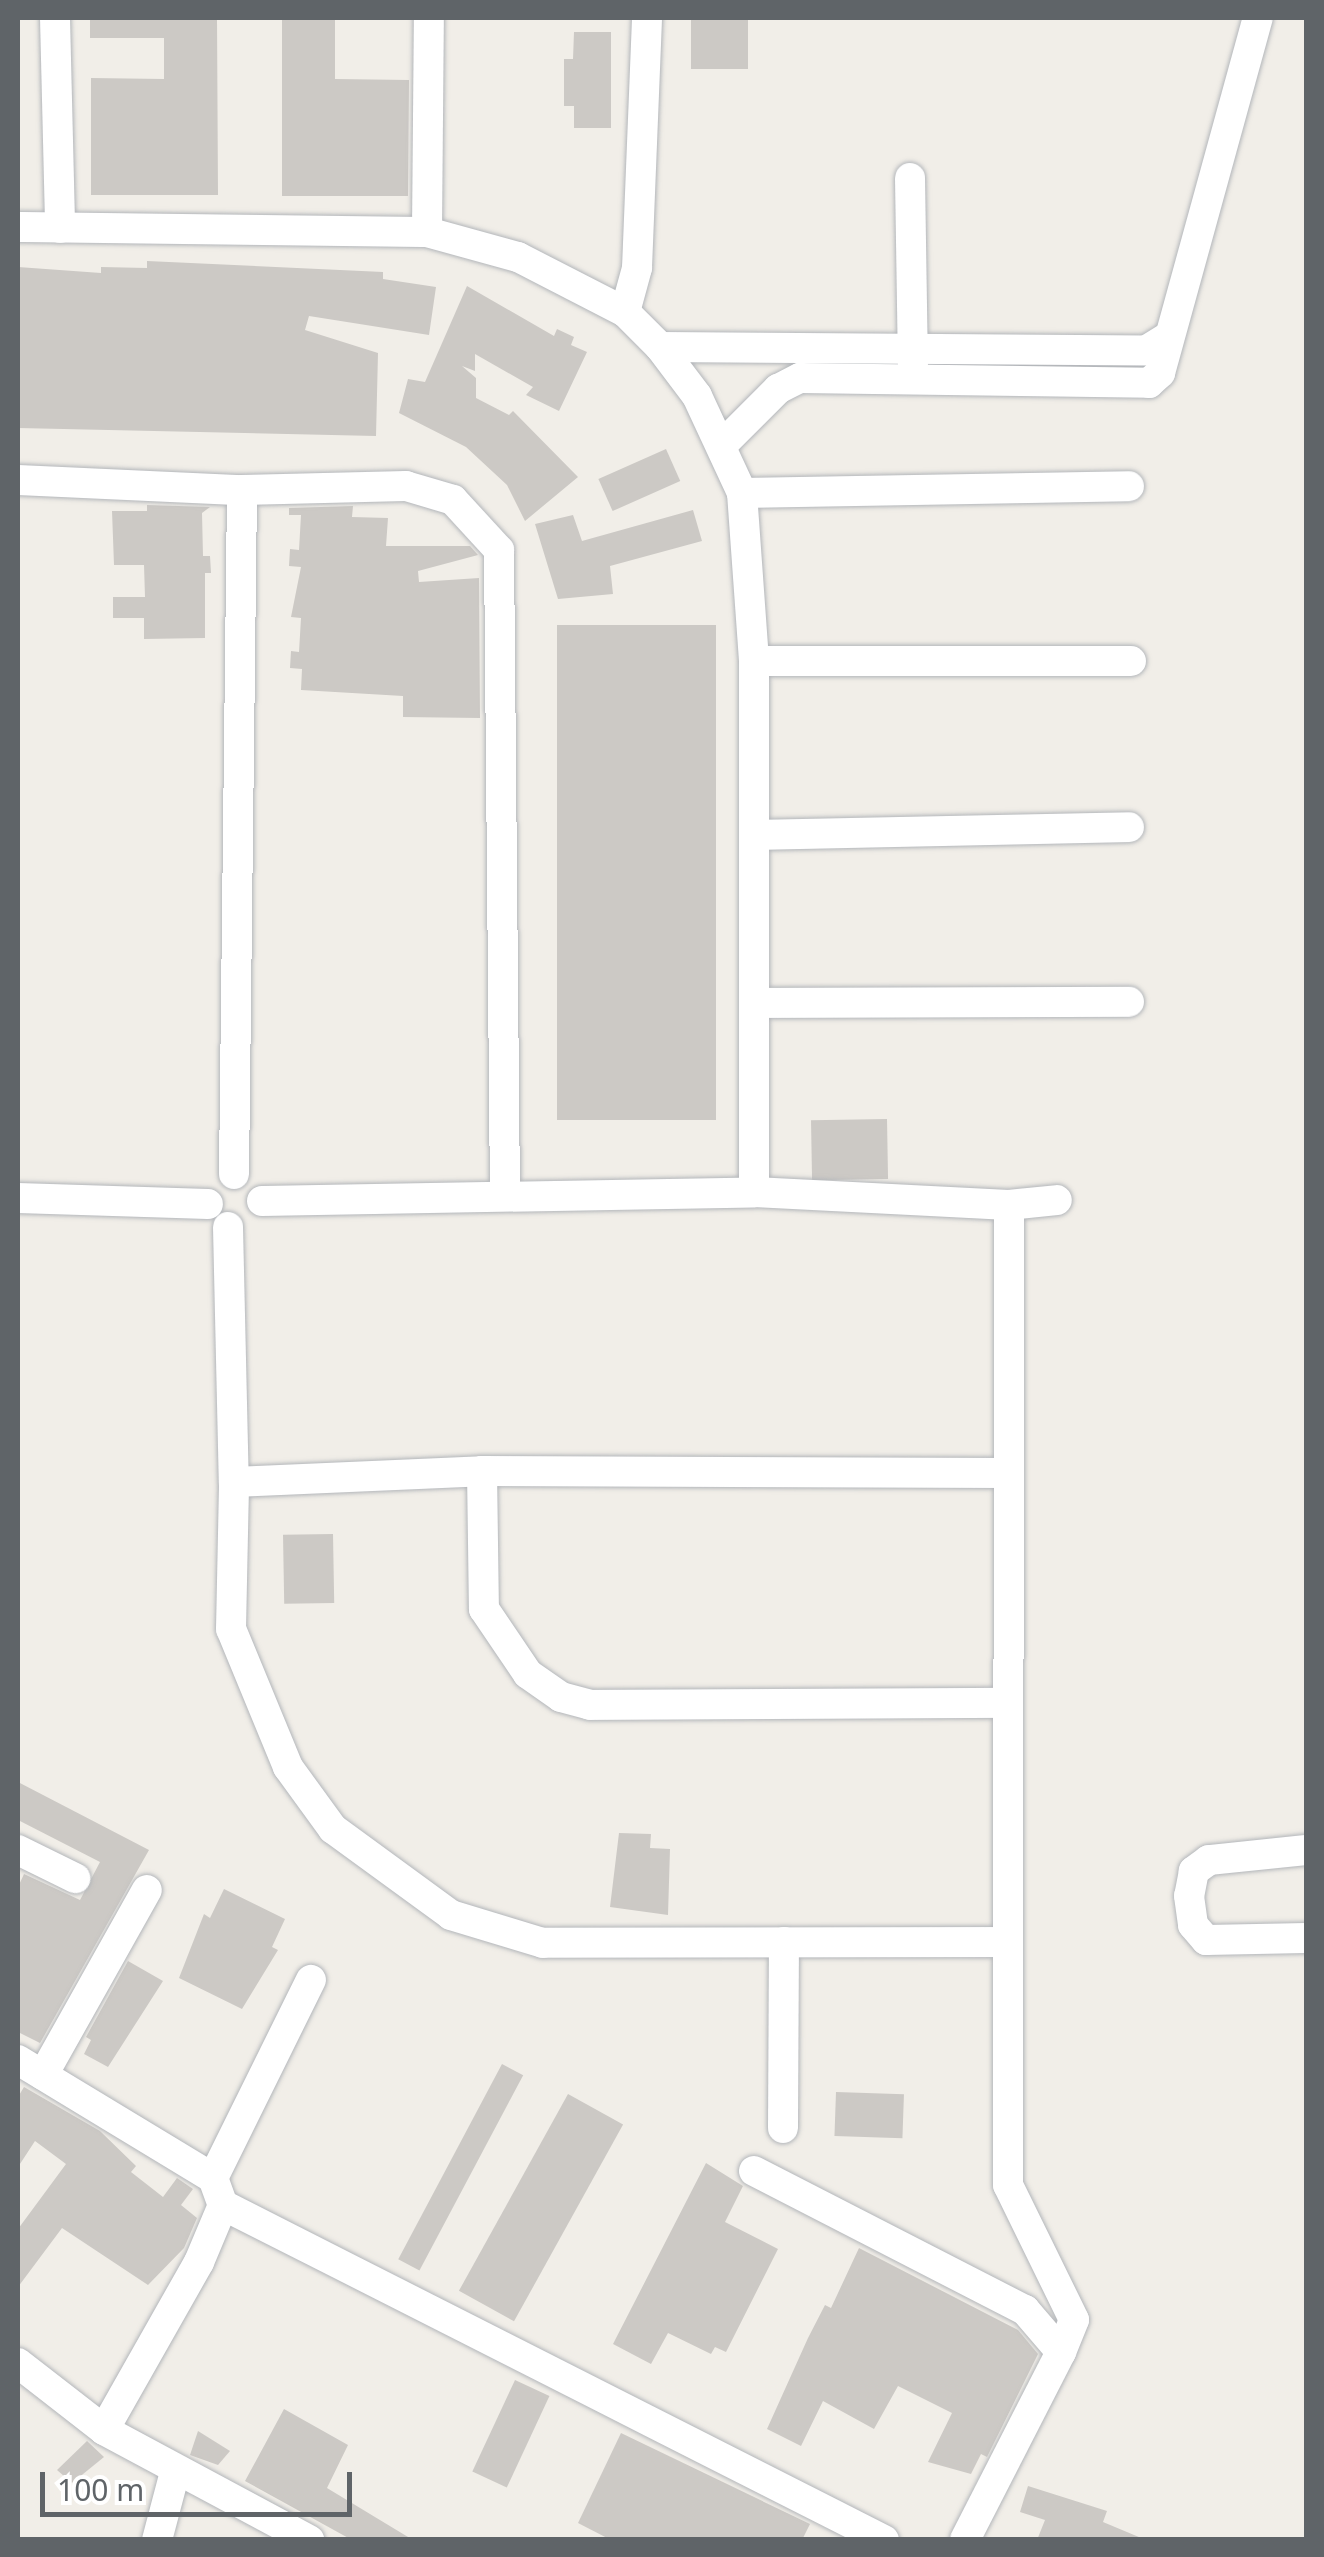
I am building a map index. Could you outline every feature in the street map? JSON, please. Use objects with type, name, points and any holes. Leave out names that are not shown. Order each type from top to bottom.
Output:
[{"type":"street","points":[[54,18],[60,228]]},
{"type":"street","points":[[427,232],[428,18]]},
{"type":"street","points":[[625,312],[637,268],[647,18]]},
{"type":"street","points":[[660,347],[913,362],[1068,380],[1149,384],[1160,373],[1258,18]]},
{"type":"street","points":[[910,178],[913,362]]},
{"type":"street","points":[[18,227],[427,232],[518,256],[625,312],[660,347],[723,444],[742,493],[754,661],[758,1002],[754,1192]]},
{"type":"street","points":[[723,444],[778,390],[800,378],[913,362],[1067,349],[1147,350],[1169,336]]},
{"type":"street","points":[[1067,349],[1068,380]]},
{"type":"street","points":[[18,480],[242,490],[406,486],[453,500],[499,550],[505,1196]]},
{"type":"street","points":[[742,493],[1129,486]]},
{"type":"street","points":[[234,1174],[242,490]]},
{"type":"street","points":[[754,661],[1131,661]]},
{"type":"street","points":[[756,835],[1129,827]]},
{"type":"street","points":[[758,1002],[1129,1002]]},
{"type":"street","points":[[18,1198],[218,1216],[255,1219],[262,1201],[254,1181],[234,1174],[214,1183],[218,1216],[234,1482],[231,1630],[288,1767],[333,1828],[451,1915],[543,1942],[1005,1942]]},
{"type":"street","points":[[262,1201],[505,1196],[634,1199],[754,1192],[1010,1205],[1056,1200]]},
{"type":"street","points":[[965,2540],[1074,2320],[1008,2184],[1005,1703],[1010,1205]]},
{"type":"street","points":[[234,1482],[482,1472],[1006,1474]]},
{"type":"street","points":[[482,1472],[484,1609],[528,1674],[561,1696],[590,1705],[1005,1703]]},
{"type":"street","points":[[18,1850],[74,1878]]},
{"type":"street","points":[[1306,1850],[1209,1860],[1194,1871],[1189,1896],[1193,1925],[1206,1940],[1306,1938]]},
{"type":"street","points":[[148,1890],[30,2068],[218,2191],[884,2540]]},
{"type":"street","points":[[783,2128],[784,1942]]},
{"type":"street","points":[[104,2430],[199,2262],[218,2191],[311,1980]]},
{"type":"street","points":[[754,2171],[1025,2310],[1045,2325],[1061,2352]]},
{"type":"street","points":[[24,2382],[175,2472],[308,2540]]},
{"type":"street","points":[[157,2540],[175,2472]]},
{"type":"building","points":[[90,18],[217,18],[218,195],[91,195],[91,78],[164,79],[164,38],[90,38]]},
{"type":"building","points":[[282,18],[335,18],[335,79],[409,80],[408,196],[282,196]]},
{"type":"building","points":[[691,18],[748,18],[748,69],[691,69]]},
{"type":"building","points":[[574,32],[611,32],[611,128],[574,128],[574,106],[564,106],[564,59],[573,59]]},
{"type":"building","points":[[147,261],[383,272],[383,279],[436,287],[429,335],[309,316],[305,330],[378,353],[376,436],[18,428],[18,267],[101,273],[101,267],[147,268]]},
{"type":"building","points":[[467,286],[554,336],[557,329],[574,337],[571,345],[587,352],[559,411],[526,395],[533,387],[475,354],[475,371],[462,366],[476,378],[476,398],[509,415],[513,411],[578,477],[525,521],[507,485],[466,447],[399,413],[408,379],[425,382]]},
{"type":"building","points":[[666,449],[680,481],[613,511],[598,479]]},
{"type":"building","points":[[147,505],[210,507],[202,513],[203,556],[210,556],[211,573],[205,573],[205,638],[144,639],[144,618],[113,618],[113,597],[145,597],[144,565],[114,565],[112,511],[147,511]]},
{"type":"building","points":[[353,506],[352,517],[388,518],[386,546],[470,546],[478,555],[418,571],[419,582],[479,578],[480,718],[403,717],[403,696],[301,690],[302,669],[290,668],[291,651],[299,652],[301,618],[291,617],[301,567],[289,566],[290,549],[299,550],[301,515],[289,515],[289,508]]},
{"type":"building","points":[[693,510],[702,541],[610,566],[613,594],[558,599],[535,524],[573,515],[582,541]]},
{"type":"building","points":[[557,625],[716,625],[716,1120],[557,1120]]},
{"type":"building","points":[[887,1119],[888,1179],[812,1180],[811,1120]]},
{"type":"building","points":[[333,1534],[334,1603],[284,1604],[283,1535]]},
{"type":"building","points":[[18,1782],[149,1850],[40,2043],[18,2032],[18,1887],[24,1874],[80,1900],[100,1862],[18,1820]]},
{"type":"building","points":[[619,1833],[651,1834],[650,1848],[670,1849],[668,1915],[610,1907]]},
{"type":"building","points":[[224,1889],[285,1919],[272,1947],[278,1950],[242,2009],[179,1978],[204,1914],[210,1918]]},
{"type":"building","points":[[128,1961],[163,1981],[108,2067],[84,2054],[91,2040],[86,2037]]},
{"type":"building","points":[[502,2064],[523,2075],[419,2270],[398,2259]]},
{"type":"building","points":[[24,2087],[100,2131],[136,2166],[131,2172],[163,2197],[177,2178],[193,2189],[181,2205],[197,2218],[184,2248],[148,2285],[62,2228],[18,2287],[18,2229],[66,2164],[35,2141],[18,2167],[18,2097]]},
{"type":"building","points":[[836,2092],[904,2094],[902,2138],[834,2136]]},
{"type":"building","points":[[568,2094],[623,2125],[514,2321],[459,2291]]},
{"type":"building","points":[[706,2163],[743,2186],[725,2222],[778,2249],[726,2352],[715,2347],[711,2354],[668,2333],[651,2364],[613,2344]]},
{"type":"building","points":[[859,2248],[1018,2330],[1038,2354],[987,2457],[981,2454],[971,2474],[928,2462],[952,2413],[898,2386],[874,2429],[823,2401],[801,2446],[767,2429],[808,2338],[825,2305],[831,2308]]},
{"type":"building","points":[[515,2380],[549,2396],[507,2488],[472,2472]]},
{"type":"building","points":[[284,2409],[348,2445],[327,2488],[413,2540],[352,2540],[245,2481]]},
{"type":"building","points":[[198,2431],[230,2451],[218,2465],[190,2455]]},
{"type":"building","points":[[621,2433],[810,2524],[802,2540],[611,2540],[578,2523]]},
{"type":"building","points":[[87,2441],[104,2457],[72,2483],[57,2470]]},
{"type":"building","points":[[1028,2486],[1107,2511],[1103,2522],[1146,2540],[1037,2540],[1045,2520],[1020,2512]]}]
